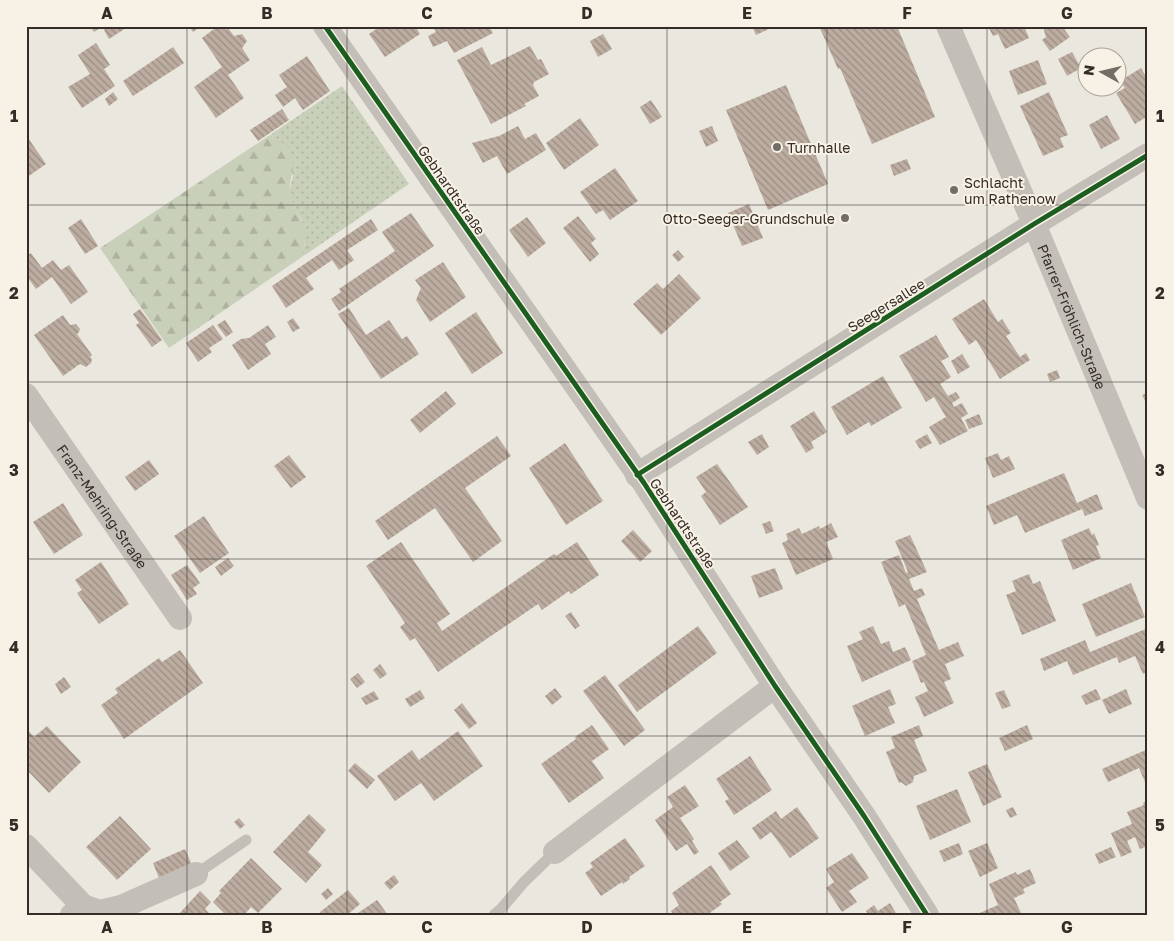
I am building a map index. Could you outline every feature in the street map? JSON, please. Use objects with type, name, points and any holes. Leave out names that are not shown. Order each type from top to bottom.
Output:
[{"type":"street","name":"Gebhardtstraße","points":[[325,26],[644,483],[733,618],[775,686],[864,816],[927,915]]},
{"type":"street","name":"Pfarrer-Fröhlich-Straße","points":[[948,26],[1034,224],[1148,498]]},
{"type":"street","name":"Seegersallee","points":[[637,475],[1148,154]]},
{"type":"street","name":"Franz-Mehring-Straße","points":[[26,394],[180,618]]},
{"type":"street","points":[[555,852],[775,686]]},
{"type":"street","points":[[26,846],[78,911],[100,912],[121,907],[196,874]]},
{"type":"lane","points":[[196,874],[246,840]]},
{"type":"lane","points":[[494,915],[555,852]]},
{"type":"green space","points":[[342,86],[409,184],[302,257],[305,243],[302,221],[293,205],[289,192],[293,176],[279,140],[270,135]]},
{"type":"green space","points":[[270,135],[291,151],[293,165],[290,194],[305,231],[302,257],[169,348],[100,248]]},
{"type":"building","points":[[90,26],[103,26],[94,32]]},
{"type":"building","points":[[109,26],[125,26],[126,28],[109,39],[104,30]]},
{"type":"building","points":[[189,26],[201,26],[193,32]]},
{"type":"building","points":[[218,26],[223,26],[225,30],[228,28],[234,36],[242,34],[247,41],[242,48],[250,60],[228,75],[244,98],[216,118],[194,87],[222,67],[202,38]]},
{"type":"building","points":[[381,26],[415,26],[420,34],[385,57],[369,34]]},
{"type":"building","points":[[433,26],[489,26],[493,33],[454,53],[447,41],[433,47],[428,36],[436,32]]},
{"type":"building","points":[[752,26],[775,26],[756,35]]},
{"type":"building","points":[[819,26],[897,26],[935,117],[872,144],[840,68],[838,69]]},
{"type":"building","points":[[988,26],[1024,26],[1029,38],[1005,49],[998,34],[993,36]]},
{"type":"building","points":[[1062,26],[1070,37],[1050,51],[1042,40],[1046,37],[1043,27]]},
{"type":"building","points":[[603,34],[612,49],[598,57],[590,41]]},
{"type":"building","points":[[96,43],[110,65],[104,69],[115,86],[82,108],[68,87],[90,74],[78,55]]},
{"type":"building","points":[[530,46],[538,60],[541,59],[549,74],[534,82],[533,85],[539,96],[524,104],[526,106],[491,124],[457,60],[482,47],[491,65]]},
{"type":"building","points":[[173,47],[184,63],[133,96],[123,81]]},
{"type":"building","points":[[1072,52],[1076,59],[1076,71],[1067,76],[1058,59]]},
{"type":"building","points":[[307,56],[330,91],[303,110],[295,98],[283,107],[275,95],[287,87],[279,75]]},
{"type":"building","points":[[1038,60],[1047,84],[1018,95],[1009,71]]},
{"type":"building","points":[[1141,68],[1148,80],[1148,116],[1135,124],[1119,98],[1126,98],[1126,77]]},
{"type":"building","name":"Turnhalle","points":[[786,85],[828,184],[768,210],[726,110]]},
{"type":"building","points":[[113,92],[118,99],[109,106],[105,99]]},
{"type":"building","points":[[1049,92],[1068,135],[1060,138],[1064,147],[1043,156],[1020,106]]},
{"type":"building","points":[[651,100],[662,117],[650,124],[640,107]]},
{"type":"building","points":[[282,109],[289,120],[258,141],[250,130]]},
{"type":"building","points":[[1107,115],[1120,139],[1101,149],[1089,125]]},
{"type":"building","points":[[580,118],[599,145],[564,170],[546,143]]},
{"type":"building","points":[[518,126],[525,139],[536,133],[546,150],[507,174],[497,156],[483,163],[472,143],[499,136]]},
{"type":"building","points":[[712,126],[718,141],[706,147],[699,131]]},
{"type":"building","points":[[26,135],[46,164],[26,178]]},
{"type":"building","points":[[907,159],[911,169],[894,176],[890,165]]},
{"type":"building","points":[[615,168],[638,201],[610,220],[603,210],[596,214],[580,192]]},
{"type":"building","points":[[749,204],[763,238],[742,246],[728,213]]},
{"type":"building","points":[[411,213],[434,246],[339,311],[331,299],[341,292],[339,289],[395,251],[382,232]]},
{"type":"building","points":[[578,216],[596,239],[591,243],[599,254],[590,262],[563,228]]},
{"type":"building","points":[[527,217],[546,243],[528,257],[509,230]]},
{"type":"building","points":[[81,219],[98,246],[85,254],[68,228]]},
{"type":"building","points":[[371,219],[378,230],[347,250],[354,260],[339,270],[332,260],[306,278],[314,289],[286,308],[272,286]]},
{"type":"building","points":[[678,250],[684,257],[678,262],[672,255]]},
{"type":"building","points":[[31,253],[42,268],[53,260],[61,270],[69,265],[88,292],[71,304],[52,277],[36,289],[28,278],[26,279],[26,256]]},
{"type":"building","points":[[443,262],[466,297],[430,322],[416,300],[421,288],[415,280]]},
{"type":"building","points":[[679,274],[701,298],[661,335],[633,304],[657,283],[663,289]]},
{"type":"building","points":[[984,299],[998,322],[1002,319],[1011,333],[1006,336],[1020,357],[1026,353],[1030,360],[1000,379],[976,340],[969,345],[952,319]]},
{"type":"building","points":[[349,308],[366,335],[389,320],[402,339],[407,336],[419,354],[381,379],[338,314]]},
{"type":"building","points":[[140,309],[162,340],[152,347],[136,325],[139,323],[133,314]]},
{"type":"building","points":[[476,312],[503,353],[472,374],[445,333]]},
{"type":"building","points":[[63,315],[70,325],[76,324],[80,329],[77,334],[92,355],[90,357],[92,359],[91,363],[86,367],[80,364],[63,376],[34,335]]},
{"type":"building","points":[[293,318],[300,328],[293,332],[287,322]]},
{"type":"building","points":[[225,320],[233,332],[226,337],[217,325]]},
{"type":"building","points":[[213,325],[223,339],[209,348],[212,352],[198,362],[186,343]]},
{"type":"building","points":[[268,325],[276,337],[265,344],[271,354],[248,370],[232,345],[241,339],[249,338]]},
{"type":"building","points":[[936,335],[949,357],[941,361],[951,377],[940,384],[948,396],[956,392],[960,398],[952,403],[954,407],[962,403],[968,414],[961,418],[968,431],[940,445],[929,427],[946,417],[934,397],[926,402],[899,356]]},
{"type":"building","points":[[962,354],[970,367],[958,374],[951,361]]},
{"type":"building","points":[[1057,370],[1060,378],[1050,382],[1047,374]]},
{"type":"building","points":[[883,376],[902,408],[871,426],[869,422],[847,435],[831,407]]},
{"type":"building","points":[[446,391],[456,404],[420,433],[410,420]]},
{"type":"building","points":[[1148,393],[1148,407],[1142,395]]},
{"type":"building","points":[[814,411],[827,432],[811,442],[814,448],[806,453],[790,426]]},
{"type":"building","points":[[979,414],[983,424],[969,429],[965,420]]},
{"type":"building","points":[[762,434],[769,447],[757,455],[748,442]]},
{"type":"building","points":[[927,434],[932,443],[920,449],[915,441]]},
{"type":"building","points":[[497,436],[511,456],[465,488],[502,541],[473,562],[435,508],[388,540],[375,521]]},
{"type":"building","points":[[565,443],[603,501],[566,525],[529,468]]},
{"type":"building","points":[[998,453],[1001,460],[1009,456],[1015,469],[993,478],[985,458]]},
{"type":"building","points":[[289,455],[306,477],[291,488],[274,466]]},
{"type":"building","points":[[149,460],[159,474],[135,491],[125,477]]},
{"type":"building","points":[[717,464],[748,507],[720,525],[701,496],[706,492],[696,477]]},
{"type":"building","points":[[1064,473],[1077,503],[1097,494],[1103,509],[1085,516],[1082,509],[1025,533],[1017,515],[994,525],[986,506]]},
{"type":"building","points":[[63,503],[83,535],[54,554],[33,522]]},
{"type":"building","points":[[204,516],[229,553],[200,573],[174,536]]},
{"type":"building","points":[[770,521],[774,531],[766,534],[762,524]]},
{"type":"building","points":[[831,523],[838,537],[826,542],[833,559],[796,575],[782,543],[788,540],[786,534],[799,528],[802,534],[819,526],[820,529]]},
{"type":"building","points":[[1089,528],[1092,535],[1094,533],[1099,545],[1096,546],[1101,558],[1073,570],[1061,540]]},
{"type":"building","points":[[633,530],[652,551],[640,562],[621,541]]},
{"type":"building","points":[[910,535],[927,572],[909,579],[914,591],[922,588],[925,595],[917,599],[939,650],[958,642],[964,656],[945,664],[951,679],[944,682],[954,703],[924,717],[915,697],[928,691],[924,682],[921,683],[912,661],[926,655],[905,604],[899,607],[881,562],[899,555],[906,573],[908,572],[895,541]]},
{"type":"building","points":[[401,542],[450,614],[437,623],[442,631],[554,554],[556,556],[577,542],[599,575],[571,594],[569,591],[542,610],[538,604],[438,672],[415,638],[410,641],[400,627],[405,623],[366,566]]},
{"type":"building","points":[[228,558],[234,566],[221,576],[215,567]]},
{"type":"building","points":[[101,562],[129,604],[99,624],[77,593],[82,590],[75,580]]},
{"type":"building","points":[[187,565],[200,583],[193,588],[197,594],[187,600],[171,575]]},
{"type":"building","points":[[775,568],[783,589],[759,598],[751,576]]},
{"type":"building","points":[[1029,574],[1033,584],[1040,581],[1056,621],[1022,635],[1006,595],[1016,591],[1012,581]]},
{"type":"building","points":[[1131,583],[1145,617],[1096,637],[1082,604]]},
{"type":"building","points":[[571,612],[580,626],[575,629],[565,616]]},
{"type":"building","points":[[698,626],[717,653],[637,712],[618,685]]},
{"type":"building","points":[[873,626],[881,644],[889,641],[893,652],[905,647],[911,660],[862,682],[847,646],[863,639],[859,632]]},
{"type":"building","points":[[1148,628],[1148,671],[1143,674],[1135,656],[1119,663],[1117,657],[1073,675],[1067,661],[1044,671],[1040,659],[1085,640],[1090,652]]},
{"type":"building","points":[[180,650],[203,683],[124,739],[101,705],[118,693],[115,689],[159,658],[162,662]]},
{"type":"building","points":[[380,664],[387,674],[380,679],[373,670]]},
{"type":"building","points":[[358,673],[365,682],[357,688],[350,679]]},
{"type":"building","points":[[605,675],[645,730],[624,746],[583,691]]},
{"type":"building","points":[[64,677],[71,687],[61,694],[55,684]]},
{"type":"building","points":[[555,688],[562,697],[552,705],[545,696]]},
{"type":"building","points":[[890,689],[896,704],[888,707],[895,723],[865,736],[852,706]]},
{"type":"building","points":[[1096,689],[1101,699],[1086,705],[1081,696]]},
{"type":"building","points":[[1126,689],[1132,704],[1109,714],[1102,700]]},
{"type":"building","points":[[420,690],[425,698],[410,707],[405,699]]},
{"type":"building","points":[[1004,690],[1011,706],[1002,709],[995,693]]},
{"type":"building","points":[[374,691],[379,699],[366,705],[361,698]]},
{"type":"building","points":[[462,703],[477,723],[469,729],[454,710]]},
{"type":"building","points":[[592,725],[609,749],[592,761],[604,778],[569,803],[541,764]]},
{"type":"building","points":[[919,725],[923,736],[914,740],[927,771],[914,776],[913,782],[906,786],[901,782],[899,783],[886,752],[895,748],[891,737]]},
{"type":"building","points":[[1027,725],[1033,739],[1005,751],[999,738]]},
{"type":"building","points":[[47,726],[81,762],[49,793],[26,769],[26,728],[34,737]]},
{"type":"building","points":[[458,731],[483,766],[434,801],[421,783],[395,801],[377,776],[412,750],[419,760]]},
{"type":"building","points":[[1148,749],[1148,781],[1145,782],[1139,768],[1108,782],[1102,769]]},
{"type":"building","points":[[750,756],[772,790],[734,815],[725,801],[729,799],[716,779]]},
{"type":"building","points":[[355,763],[375,780],[367,789],[348,771]]},
{"type":"building","points":[[987,764],[1002,797],[983,806],[968,772]]},
{"type":"building","points":[[685,785],[699,806],[680,818],[694,839],[692,841],[699,852],[694,855],[687,844],[676,851],[655,820],[673,807],[667,797]]},
{"type":"building","points":[[957,789],[971,822],[930,840],[916,806]]},
{"type":"building","points":[[1148,799],[1148,846],[1140,849],[1135,837],[1127,841],[1132,852],[1121,857],[1111,833],[1132,824],[1127,812],[1144,805],[1143,803]]},
{"type":"building","points":[[797,807],[819,838],[790,858],[771,832],[760,840],[752,828],[776,811],[781,819]]},
{"type":"building","points":[[1013,807],[1017,815],[1010,818],[1006,810]]},
{"type":"building","points":[[309,814],[326,830],[308,852],[322,865],[306,883],[273,852]]},
{"type":"building","points":[[120,816],[151,849],[117,880],[86,847]]},
{"type":"building","points":[[239,818],[245,825],[240,829],[234,822]]},
{"type":"building","points":[[625,838],[645,866],[629,877],[630,879],[623,884],[622,882],[601,896],[585,873],[593,867],[590,863]]},
{"type":"building","points":[[737,840],[750,857],[730,871],[718,853]]},
{"type":"building","points":[[959,843],[963,854],[944,862],[939,851]]},
{"type":"building","points":[[987,843],[998,868],[980,877],[968,851]]},
{"type":"building","points":[[1111,847],[1116,857],[1099,864],[1095,854]]},
{"type":"building","points":[[185,849],[192,865],[159,878],[153,863]]},
{"type":"building","points":[[852,853],[869,878],[849,891],[857,902],[842,912],[826,888],[834,882],[826,869]]},
{"type":"building","points":[[251,858],[282,889],[258,913],[251,907],[244,915],[226,915],[213,902],[221,893],[219,891]]},
{"type":"building","points":[[711,865],[731,894],[720,902],[722,904],[707,915],[674,915],[671,911],[679,905],[672,893]]},
{"type":"building","points":[[1030,869],[1036,883],[1023,889],[1025,893],[1014,898],[1022,915],[975,915],[998,905],[989,884],[1016,872],[1017,875]]},
{"type":"building","points":[[394,875],[399,882],[390,890],[384,883]]},
{"type":"building","points":[[328,888],[333,894],[326,900],[321,894]]},
{"type":"building","points":[[348,890],[360,904],[347,915],[322,915],[320,912]]},
{"type":"building","points":[[200,891],[211,902],[205,909],[211,915],[178,915]]},
{"type":"building","points":[[377,900],[388,915],[355,915]]},
{"type":"building","points":[[890,903],[897,915],[869,915],[866,911],[874,905],[878,911]]},
{"type":"cycle path","points":[[325,26],[644,483],[775,686],[864,816],[927,915]]},
{"type":"cycle path","points":[[637,475],[1034,224],[1148,155]]},
{"type":"place","name":"Turnhalle","points":[[777,147]]},
{"type":"place","name":"Schlacht um Rathenow","points":[[954,190]]},
{"type":"place","name":"Otto-Seeger-Grundschule","points":[[845,218]]}]
